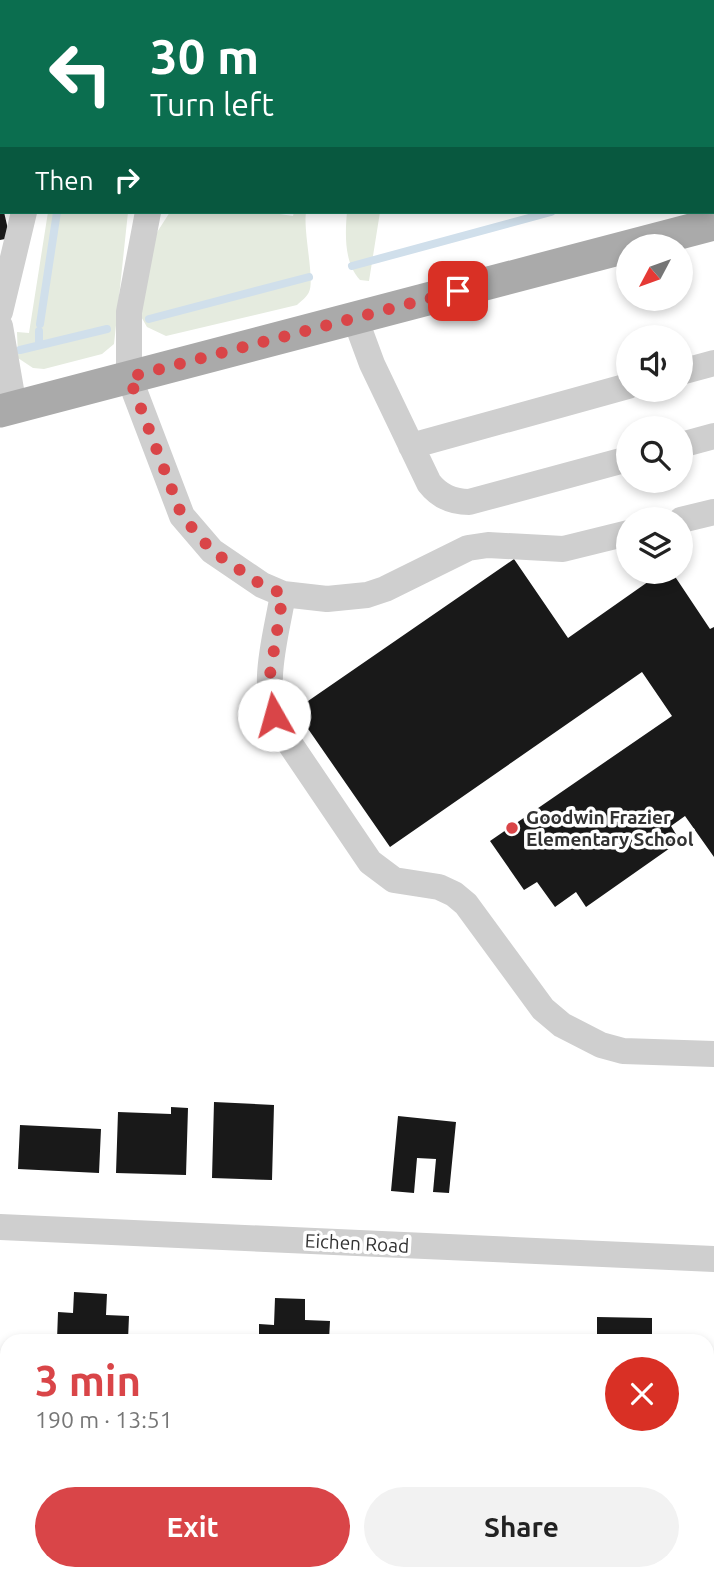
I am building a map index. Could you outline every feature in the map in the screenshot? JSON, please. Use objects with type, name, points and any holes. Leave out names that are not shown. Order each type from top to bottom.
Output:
[{"type":"main road","points":[[7,409],[714,224]]},
{"type":"street","points":[[0,312],[24,214]]},
{"type":"street","points":[[148,214],[129,312],[129,377],[182,516],[212,551],[262,585],[283,594],[327,599],[367,595],[407,580],[468,548],[488,545],[563,548],[616,536]]},
{"type":"street","points":[[355,318],[364,346],[429,483],[436,492],[456,502],[468,502],[616,462]]},
{"type":"street","points":[[0,326],[7,409]]},
{"type":"street","points":[[693,369],[714,363]]},
{"type":"street","points":[[411,446],[616,389]]},
{"type":"street","points":[[693,442],[714,436]]},
{"type":"street","points":[[693,517],[714,512]]},
{"type":"street","points":[[283,594],[268,687],[274,715],[280,729],[370,862],[381,873],[394,880],[439,887],[454,894],[475,915],[543,1009],[581,1037],[623,1051],[714,1054]]},
{"type":"street","name":"Eichen Road","points":[[0,1227],[714,1259]]},
{"type":"shaded area","points":[[48,214],[128,214],[114,344],[102,354],[44,369],[33,368],[18,358],[17,332],[29,333]]},
{"type":"shaded area","points":[[169,214],[306,214],[311,277],[308,294],[297,305],[166,336],[147,327],[139,313],[152,240]]},
{"type":"shaded area","points":[[347,214],[380,214],[369,281],[360,280],[355,273],[348,257]]},
{"type":"building","points":[[0,214],[4,214],[10,238],[0,240]]},
{"type":"building","points":[[514,559],[568,638],[645,584],[680,584],[710,629],[714,627],[714,857],[685,816],[671,826],[680,841],[586,907],[576,892],[555,907],[537,882],[524,890],[490,841],[672,716],[642,672],[390,847],[295,710]]},
{"type":"building","points":[[214,1102],[274,1105],[272,1180],[212,1178]]},
{"type":"building","points":[[171,1107],[188,1108],[186,1175],[116,1173],[118,1112],[171,1114]]},
{"type":"building","points":[[398,1116],[456,1122],[449,1193],[433,1192],[436,1159],[417,1158],[414,1193],[391,1191]]},
{"type":"building","points":[[20,1125],[101,1129],[99,1173],[18,1169]]},
{"type":"building","points":[[74,1292],[107,1294],[106,1315],[129,1316],[128,1334],[57,1334],[58,1312],[73,1313]]},
{"type":"building","points":[[275,1298],[305,1299],[305,1320],[330,1321],[329,1334],[259,1334],[259,1324],[274,1325]]},
{"type":"building","points":[[597,1317],[652,1318],[652,1334],[597,1334]]},
{"type":"waterway","points":[[40,324],[57,214]]},
{"type":"waterway","points":[[352,266],[544,214]]},
{"type":"waterway","points":[[149,319],[309,277]]},
{"type":"waterway","points":[[20,350],[107,329]]},
{"type":"waterway","points":[[39,331],[39,345]]},
{"type":"place","name":"Goodwin Frazier Elementary School","points":[[512,828]]},
{"type":"route","points":[[274,715],[268,687],[283,594],[262,585],[212,551],[182,516],[129,377],[458,291]]}]
